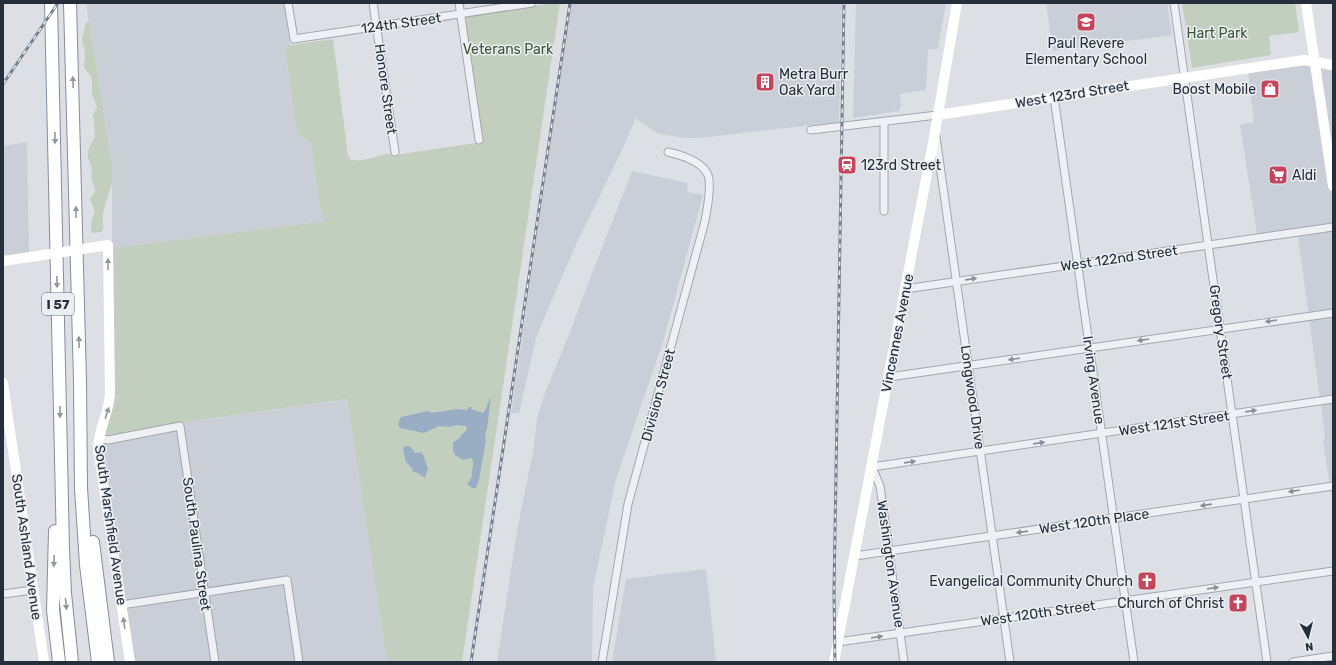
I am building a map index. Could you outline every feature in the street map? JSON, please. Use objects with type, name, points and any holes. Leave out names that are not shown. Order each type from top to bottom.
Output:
[{"type":"highway","points":[[44,3],[54,99]]},
{"type":"highway","name":"I 57","points":[[51,3],[62,510],[65,585],[72,662]]},
{"type":"highway","name":"I 57","points":[[70,3],[80,381],[81,488],[84,540],[98,662]]},
{"type":"highway","points":[[80,381],[93,554],[108,662]]},
{"type":"highway","points":[[59,662],[53,610],[55,528],[62,510]]},
{"type":"main road","name":"Vincennes Avenue","points":[[834,662],[935,132],[957,3]]},
{"type":"main road","points":[[1306,3],[1333,186]]},
{"type":"main road","name":"West 123rd Street","points":[[937,115],[1304,60],[1333,65]]},
{"type":"main road","name":"South Marshfield Avenue","points":[[3,261],[108,245],[110,394],[107,412],[99,438],[98,449],[130,662]]},
{"type":"main road","name":"South Ashland Avenue","points":[[3,384],[6,423],[44,662]]},
{"type":"street","name":"124th Street","points":[[288,3],[294,38],[532,3]]},
{"type":"street","name":"Honore Street","points":[[373,3],[395,152]]},
{"type":"street","points":[[459,3],[479,140]]},
{"type":"street","name":"Gregory Street","points":[[1174,3],[1267,662]]},
{"type":"street","name":"Irving Avenue","points":[[1054,97],[1134,662]]},
{"type":"street","name":"West 123rd Street","points":[[811,130],[937,115]]},
{"type":"street","points":[[884,122],[884,211]]},
{"type":"street","name":"Longwood Drive","points":[[935,132],[1010,662]]},
{"type":"street","name":"Division Street","points":[[602,662],[628,504],[705,221],[709,191],[708,175],[700,165],[680,155],[668,152]]},
{"type":"street","name":"West 122nd Street","points":[[905,289],[1333,227]]},
{"type":"street","points":[[889,377],[1333,312]]},
{"type":"street","name":"West 121st Street","points":[[872,467],[1333,399]]},
{"type":"street","name":"South Paulina Street","points":[[99,438],[108,440],[180,426],[214,662]]},
{"type":"street","name":"Washington Avenue","points":[[872,467],[880,486],[904,662]]},
{"type":"street","name":"West 120th Place","points":[[855,556],[1333,486]]},
{"type":"street","name":"West 120th Street","points":[[838,642],[1333,571]]},
{"type":"street","points":[[121,605],[287,580],[300,662]]},
{"type":"street","points":[[3,594],[33,590]]},
{"type":"street","points":[[1293,662],[1333,656]]},
{"type":"shaded area","points":[[86,3],[284,3],[290,46],[285,47],[295,122],[301,137],[307,140],[311,145],[320,209],[325,221],[112,248],[112,166]]},
{"type":"shaded area","points":[[571,3],[842,3],[839,122],[699,138],[686,138],[659,134],[636,118],[575,247],[541,325],[536,339],[519,413],[511,413]]},
{"type":"shaded area","points":[[856,3],[946,3],[938,49],[928,49],[926,90],[900,94],[901,106],[899,111],[853,118]]},
{"type":"shaded area","name":"Paul Revere Elementary School","points":[[1046,3],[1167,3],[1172,35],[1053,51]]},
{"type":"shaded area","points":[[1307,65],[1333,70],[1333,504],[1323,442],[1325,438],[1322,413],[1297,229],[1257,234],[1240,125],[1254,122],[1248,72]]},
{"type":"shaded area","points":[[27,142],[29,253],[3,257],[3,146]]},
{"type":"shaded area","points":[[632,171],[688,183],[687,192],[703,195],[663,342],[616,479],[593,588],[592,662],[497,662],[517,531],[533,452],[537,418],[545,393]]},
{"type":"shaded area","points":[[347,399],[387,662],[133,662],[102,451],[105,430],[109,434],[130,432],[159,426]]},
{"type":"shaded area","points":[[706,569],[716,662],[612,662],[626,579]]},
{"type":"green space","name":"Veterans Park","points":[[560,3],[462,662],[387,662],[347,399],[159,426],[114,435],[107,434],[105,430],[115,395],[112,248],[325,221],[320,209],[311,145],[307,140],[301,137],[295,122],[285,46],[333,39],[348,156],[351,160],[362,160],[387,154],[395,155],[483,142],[464,17]]},
{"type":"green space","name":"Hart Park","points":[[1182,3],[1295,3],[1299,32],[1269,36],[1271,55],[1192,68]]},
{"type":"green space","points":[[89,21],[112,166],[112,183],[103,214],[102,232],[92,233],[91,225],[95,211],[90,199],[95,190],[91,177],[92,169],[88,157],[88,151],[95,137],[93,115],[97,107],[92,94],[92,80],[90,74],[84,67],[85,53],[82,39],[86,23]]},
{"type":"water","points":[[491,396],[485,434],[486,440],[479,480],[476,488],[472,488],[467,484],[472,477],[472,458],[463,460],[455,455],[453,450],[453,442],[460,438],[465,432],[467,428],[465,426],[439,426],[424,433],[400,428],[399,425],[401,417],[427,411],[433,413],[456,409],[467,410],[469,407],[472,407],[471,409],[483,413]]},
{"type":"water","points":[[404,447],[411,447],[415,453],[421,452],[423,454],[428,469],[425,478],[416,472],[413,472],[412,468],[406,462],[403,449]]},
{"type":"railway","points":[[3,84],[58,3]]},
{"type":"railway","points":[[471,662],[570,3]]},
{"type":"railway","points":[[835,662],[834,591],[844,3]]},
{"type":"place","name":"Paul Revere Elementary School","points":[[1086,22]]},
{"type":"place","name":"Metra Burr Oak Yard","points":[[765,82]]},
{"type":"place","name":"Boost Mobile","points":[[1270,89]]},
{"type":"place","name":"123rd Street","points":[[847,165]]},
{"type":"place","name":"Aldi","points":[[1278,175]]},
{"type":"place","name":"Evangelical Community Church","points":[[1147,581]]},
{"type":"place","name":"Church of Christ","points":[[1238,603]]}]
